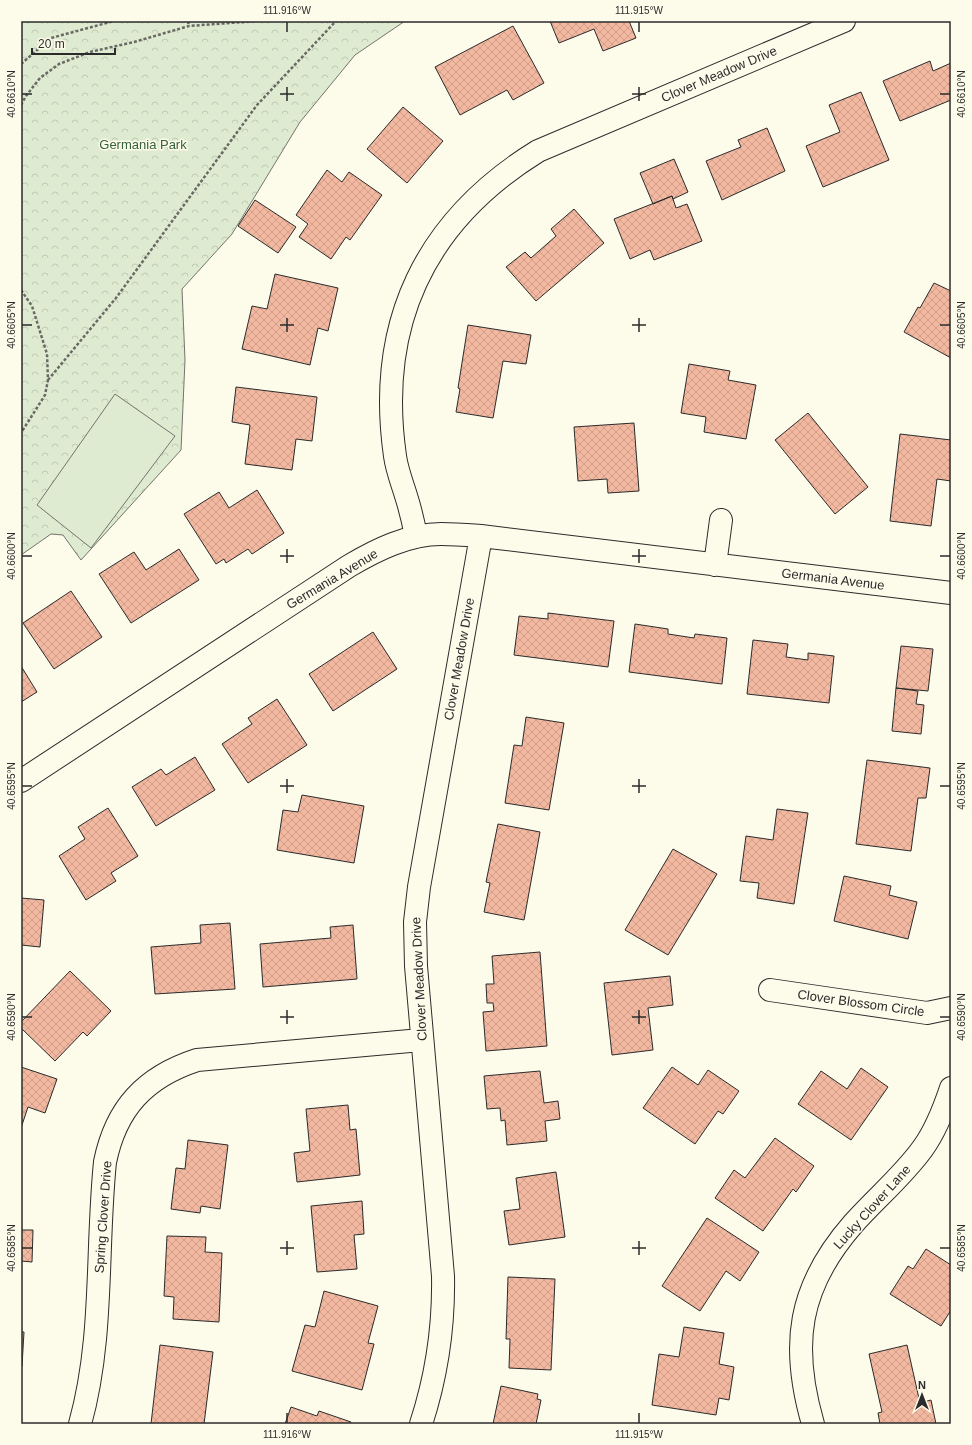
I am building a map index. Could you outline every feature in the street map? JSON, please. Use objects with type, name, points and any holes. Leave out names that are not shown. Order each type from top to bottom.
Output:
[{"type":"street","name":"Clover Meadow Drive","points":[[416,537],[411,513],[395,457],[391,411],[393,362],[396,340],[402,318],[418,276],[429,256],[455,220],[492,182],[538,151],[844,21]]},
{"type":"street","points":[[715,565],[721,520]]},
{"type":"street","name":"Germania Avenue","points":[[21,781],[349,566],[392,544],[416,537],[439,534],[481,536],[951,593]]},
{"type":"street","name":"Clover Meadow Drive","points":[[421,1424],[437,1365],[440,1342],[443,1276],[421,1040],[415,922],[417,903],[481,536]]},
{"type":"street","name":"Clover Blossom Circle","points":[[770,990],[927,1013],[951,1008]]},
{"type":"street","name":"Spring Clover Drive","points":[[80,1424],[88,1393],[94,1350],[105,1162],[112,1134],[124,1111],[132,1101],[166,1072],[197,1060],[421,1040]]},
{"type":"street","name":"Lucky Clover Lane","points":[[813,1424],[804,1387],[800,1362],[800,1344],[806,1308],[819,1273],[839,1241],[912,1162],[923,1147],[940,1117],[951,1088]]},
{"type":"path","points":[[21,64],[51,38],[114,21]]},
{"type":"path","points":[[188,21],[189,26]]},
{"type":"path","points":[[21,105],[40,78],[59,64],[90,52],[134,42],[189,26],[257,21]]},
{"type":"path","points":[[48,380],[116,298],[257,105],[336,21]]},
{"type":"path","points":[[21,290],[32,306],[47,354],[48,380],[45,395],[21,433]]},
{"type":"green space","name":"Germania Park","points":[[21,21],[405,21],[355,55],[300,122],[232,234],[182,289],[185,360],[181,450],[81,560],[63,535],[51,534],[21,555]]},
{"type":"green space","points":[[115,394],[175,436],[91,548],[37,505]]},
{"type":"building","points":[[550,21],[629,21],[636,38],[603,51],[594,29],[559,43]]},
{"type":"building","points":[[513,26],[544,83],[513,100],[507,90],[460,115],[435,67]]},
{"type":"building","points":[[930,61],[933,71],[951,63],[951,100],[900,121],[883,81]]},
{"type":"building","points":[[861,92],[889,160],[823,187],[806,146],[840,132],[829,105]]},
{"type":"building","points":[[403,107],[443,141],[407,183],[367,149]]},
{"type":"building","points":[[767,128],[785,171],[722,200],[706,161],[741,147],[738,140]]},
{"type":"building","points":[[674,159],[688,192],[673,199],[672,196],[653,204],[640,173]]},
{"type":"building","points":[[327,170],[342,182],[349,172],[382,195],[350,240],[346,237],[331,259],[299,237],[308,224],[296,215]]},
{"type":"building","points":[[672,196],[676,208],[687,204],[702,241],[654,260],[650,250],[630,259],[614,219]]},
{"type":"building","points":[[255,200],[296,227],[278,253],[238,226]]},
{"type":"building","points":[[574,209],[604,243],[536,301],[506,267],[525,252],[531,258],[556,236],[551,229]]},
{"type":"building","points":[[275,274],[338,288],[328,331],[318,328],[310,365],[242,349],[252,306],[267,309]]},
{"type":"building","points":[[934,283],[951,291],[951,358],[904,332]]},
{"type":"building","points":[[468,325],[531,335],[526,364],[503,361],[493,418],[456,412],[460,389],[458,388]]},
{"type":"building","points":[[689,364],[730,371],[728,380],[756,385],[746,439],[704,432],[706,417],[681,413]]},
{"type":"building","points":[[236,387],[317,397],[312,441],[296,439],[292,470],[245,464],[250,425],[232,422]]},
{"type":"building","points":[[808,413],[868,487],[835,514],[775,440]]},
{"type":"building","points":[[634,423],[639,491],[608,493],[607,479],[578,481],[574,427]]},
{"type":"building","points":[[900,434],[951,440],[951,481],[937,479],[931,526],[890,521]]},
{"type":"building","points":[[257,490],[284,533],[252,554],[248,549],[226,563],[224,559],[216,564],[184,514],[219,492],[229,508]]},
{"type":"building","points":[[179,549],[199,580],[131,623],[99,574],[134,552],[146,570]]},
{"type":"building","points":[[71,591],[102,637],[54,669],[23,623]]},
{"type":"building","points":[[548,613],[614,621],[608,667],[514,655],[519,616],[548,619]]},
{"type":"building","points":[[635,624],[668,629],[668,634],[694,638],[695,634],[727,638],[722,684],[629,672]]},
{"type":"building","points":[[373,632],[397,669],[333,711],[309,674]]},
{"type":"building","points":[[753,640],[788,644],[786,657],[808,660],[808,653],[834,656],[829,703],[747,694]]},
{"type":"building","points":[[901,646],[933,649],[928,691],[896,688]]},
{"type":"building","points":[[21,666],[37,692],[21,702]]},
{"type":"building","points":[[896,688],[918,691],[916,704],[924,705],[921,734],[892,731]]},
{"type":"building","points":[[277,699],[307,745],[248,783],[222,744],[252,724],[248,718]]},
{"type":"building","points":[[526,717],[564,723],[549,810],[505,803],[514,745],[522,746]]},
{"type":"building","points":[[195,757],[215,790],[156,826],[132,787],[161,769],[166,775]]},
{"type":"building","points":[[867,760],[930,768],[926,798],[918,798],[911,851],[856,844]]},
{"type":"building","points":[[302,795],[364,806],[354,863],[277,850],[283,810],[298,812]]},
{"type":"building","points":[[108,808],[138,856],[111,873],[116,881],[86,900],[59,856],[85,839],[78,827]]},
{"type":"building","points":[[777,809],[808,813],[794,904],[757,898],[759,883],[740,881],[746,836],[773,840]]},
{"type":"building","points":[[498,824],[540,832],[524,920],[484,912],[490,883],[486,882]]},
{"type":"building","points":[[673,849],[717,874],[668,955],[625,930]]},
{"type":"building","points":[[844,876],[891,886],[889,895],[917,902],[908,939],[834,921]]},
{"type":"building","points":[[21,898],[44,900],[40,947],[21,945]]},
{"type":"building","points":[[230,923],[235,989],[155,994],[151,947],[201,943],[200,925]]},
{"type":"building","points":[[353,925],[357,979],[263,987],[260,944],[331,938],[330,927]]},
{"type":"building","points":[[540,952],[547,1046],[486,1051],[483,1012],[494,1011],[493,1003],[487,1003],[486,984],[494,984],[492,956]]},
{"type":"building","points":[[70,971],[111,1011],[87,1036],[83,1032],[55,1061],[21,1028],[21,1022]]},
{"type":"building","points":[[670,976],[673,1005],[648,1008],[653,1050],[612,1055],[604,983]]},
{"type":"building","points":[[21,1067],[57,1079],[45,1113],[28,1107],[21,1128]]},
{"type":"building","points":[[672,1067],[698,1085],[708,1070],[739,1091],[723,1114],[718,1111],[695,1144],[643,1108]]},
{"type":"building","points":[[861,1068],[888,1087],[851,1140],[798,1104],[821,1071],[847,1089]]},
{"type":"building","points":[[540,1071],[544,1103],[558,1101],[560,1119],[545,1121],[547,1141],[507,1145],[505,1120],[501,1121],[500,1108],[487,1109],[484,1076]]},
{"type":"building","points":[[348,1105],[350,1130],[356,1129],[360,1175],[297,1182],[294,1153],[310,1151],[306,1109]]},
{"type":"building","points":[[775,1138],[814,1166],[796,1192],[793,1189],[763,1231],[715,1198],[734,1170],[745,1178]]},
{"type":"building","points":[[188,1140],[228,1145],[220,1209],[201,1206],[200,1213],[171,1209],[176,1168],[185,1169]]},
{"type":"building","points":[[556,1172],[565,1237],[509,1245],[504,1211],[520,1209],[516,1178]]},
{"type":"building","points":[[362,1201],[364,1234],[354,1235],[357,1269],[317,1272],[311,1206]]},
{"type":"building","points":[[707,1218],[759,1252],[740,1281],[726,1271],[700,1311],[662,1286]]},
{"type":"building","points":[[21,1230],[33,1230],[32,1262],[21,1261]]},
{"type":"building","points":[[167,1236],[206,1237],[205,1252],[222,1253],[219,1322],[173,1319],[174,1297],[164,1296]]},
{"type":"building","points":[[926,1249],[951,1265],[951,1310],[941,1326],[890,1294],[908,1266],[913,1269]]},
{"type":"building","points":[[508,1277],[555,1279],[551,1370],[509,1368],[510,1339],[506,1339]]},
{"type":"building","points":[[324,1291],[378,1306],[368,1343],[374,1344],[362,1390],[292,1371],[305,1325],[315,1327]]},
{"type":"building","points":[[684,1327],[724,1333],[719,1364],[734,1367],[729,1400],[719,1398],[716,1415],[652,1405],[659,1354],[679,1357]]},
{"type":"building","points":[[21,1332],[24,1332],[22,1366],[21,1366]]},
{"type":"building","points":[[160,1345],[213,1352],[204,1424],[151,1424]]},
{"type":"building","points":[[907,1345],[920,1403],[931,1400],[936,1424],[880,1424],[878,1413],[882,1412],[869,1354]]},
{"type":"building","points":[[501,1386],[538,1394],[537,1399],[541,1400],[536,1424],[493,1424]]},
{"type":"building","points":[[291,1407],[317,1416],[319,1411],[351,1422],[350,1424],[285,1424]]}]
